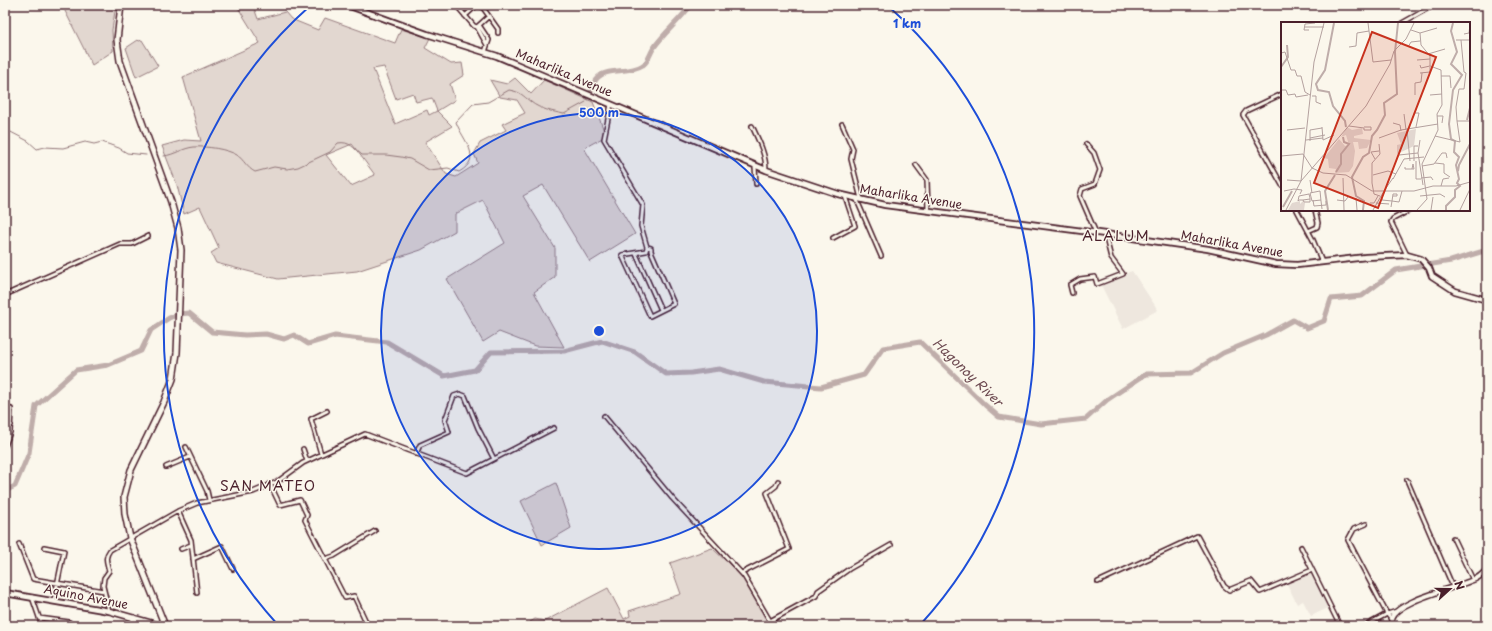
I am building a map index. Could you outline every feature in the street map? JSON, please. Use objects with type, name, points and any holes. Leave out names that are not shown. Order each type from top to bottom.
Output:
[{"type":"main road","points":[[121,5],[117,35],[120,61],[171,202],[178,228],[181,250],[176,366],[170,391],[134,461],[128,479],[124,505],[126,524],[130,538],[164,626]]},
{"type":"main road","name":"Maharlika Avenue","points":[[347,5],[427,34],[485,52],[755,166],[845,196],[928,210],[1096,232],[1208,249],[1276,264],[1297,265],[1407,255],[1425,262],[1432,276],[1455,291],[1487,300]]},
{"type":"main road","name":"Aquino Avenue","points":[[5,593],[54,600],[109,611],[164,626]]},
{"type":"street","points":[[456,5],[472,26],[478,26],[489,16]]},
{"type":"street","points":[[465,16],[477,5]]},
{"type":"street","points":[[481,5],[498,29],[498,33]]},
{"type":"street","points":[[1404,22],[1434,5]]},
{"type":"street","points":[[478,26],[487,45],[485,52]]},
{"type":"street","points":[[1281,94],[1246,111],[1243,115],[1281,183]]},
{"type":"street","points":[[611,104],[604,139],[642,205],[641,226],[646,249]]},
{"type":"street","points":[[842,124],[853,149],[851,159],[858,199],[881,256]]},
{"type":"street","points":[[752,126],[761,145],[766,162],[766,170]]},
{"type":"street","points":[[1086,144],[1094,153],[1100,170],[1095,184],[1082,189],[1080,196],[1096,232]]},
{"type":"street","points":[[916,165],[927,180],[928,210]]},
{"type":"street","points":[[755,166],[756,184]]},
{"type":"street","points":[[833,238],[856,226],[845,196]]},
{"type":"street","points":[[1297,211],[1308,231],[1322,262]]},
{"type":"street","points":[[1308,231],[1317,227],[1318,223],[1315,211]]},
{"type":"street","points":[[1407,255],[1391,222],[1393,219],[1408,211]]},
{"type":"street","points":[[1072,293],[1070,286],[1080,279],[1095,277],[1097,284],[1123,274],[1111,258],[1105,234]]},
{"type":"street","points":[[5,295],[120,244],[132,244],[148,236]]},
{"type":"street","points":[[646,249],[648,252],[651,251],[674,304],[649,315],[622,255],[636,254],[646,249]]},
{"type":"street","points":[[636,254],[661,310]]},
{"type":"street","points":[[416,454],[420,445],[449,432],[445,420],[454,396],[460,394],[465,396],[478,428],[494,459]]},
{"type":"street","points":[[5,413],[12,409],[11,425],[5,446]]},
{"type":"street","points":[[322,454],[311,419],[327,411]]},
{"type":"street","points":[[604,416],[672,498],[742,573],[771,623]]},
{"type":"street","points":[[5,428],[11,425]]},
{"type":"street","points":[[109,611],[104,591],[104,578],[110,571],[106,555],[110,550],[178,511],[197,503],[253,492],[287,475],[307,461],[364,434],[467,473],[554,428]]},
{"type":"street","points":[[186,447],[207,491],[209,500]]},
{"type":"street","points":[[303,449],[307,461]]},
{"type":"street","points":[[166,467],[190,457]]},
{"type":"street","points":[[1407,480],[1453,586]]},
{"type":"street","points":[[742,573],[789,549],[768,493],[776,486],[778,481]]},
{"type":"street","points":[[270,484],[280,505],[300,500],[306,516],[305,520],[345,598],[354,596],[368,626]]},
{"type":"street","points":[[178,511],[190,536],[197,593]]},
{"type":"street","points":[[1366,524],[1354,529],[1348,540],[1393,626]]},
{"type":"street","points":[[325,559],[334,556],[375,531]]},
{"type":"street","points":[[1098,582],[1197,536],[1224,586],[1228,589],[1251,581],[1260,592],[1312,570]]},
{"type":"street","points":[[1453,538],[1473,580]]},
{"type":"street","points":[[19,544],[33,579],[104,591]]},
{"type":"street","points":[[181,549],[191,545]]},
{"type":"street","points":[[763,626],[771,623],[816,596],[818,591],[849,569],[891,545]]},
{"type":"street","points":[[193,559],[222,546],[233,569]]},
{"type":"street","points":[[44,547],[64,551],[54,600]]},
{"type":"street","points":[[1301,547],[1340,626]]},
{"type":"street","points":[[1365,626],[1412,602],[1473,580],[1487,570]]},
{"type":"street","points":[[32,597],[42,626]]},
{"type":"street","points":[[1391,620],[1396,611]]},
{"type":"street","points":[[127,626],[132,622],[134,617]]},
{"type":"street","points":[[39,618],[69,622]]},
{"type":"shaded area","points":[[62,5],[116,5],[112,30],[113,51],[92,65]]},
{"type":"shaded area","points":[[253,5],[258,19],[285,12],[291,19],[318,30],[325,18],[395,43],[401,29],[430,38],[425,48],[451,64],[462,63],[464,75],[450,84],[455,100],[437,111],[452,126],[425,142],[446,174],[456,177],[478,163],[474,154],[480,143],[506,130],[502,124],[525,113],[517,100],[500,97],[490,80],[507,84],[515,78],[531,94],[544,80],[593,102],[606,136],[584,148],[635,234],[590,262],[543,185],[523,196],[555,248],[555,277],[534,292],[564,347],[535,346],[499,332],[483,342],[447,279],[505,243],[483,200],[455,214],[455,231],[421,250],[357,271],[278,279],[216,263],[211,253],[219,248],[200,207],[184,214],[177,185],[162,146],[184,140],[201,141],[183,77],[260,43],[237,6]],"holes":[[[384,67],[396,99],[413,93],[416,102],[432,98],[437,111],[429,115],[427,110],[395,124],[373,69]],[[352,144],[375,175],[351,186],[326,155]]]},
{"type":"shaded area","points":[[138,40],[142,40],[158,66],[136,77],[126,48]]},
{"type":"shaded area","points":[[1132,271],[1158,310],[1123,329],[1100,283]]},
{"type":"shaded area","points":[[556,483],[571,528],[542,545],[521,501]]},
{"type":"shaded area","points":[[712,548],[742,576],[770,626],[535,626],[530,622],[535,619],[545,621],[608,588],[624,619],[630,616],[629,611],[681,594],[670,563]]},
{"type":"shaded area","points":[[1312,571],[1330,607],[1311,616],[1303,601],[1297,604],[1286,582]]},
{"type":"waterway","points":[[591,91],[594,82],[599,76],[605,73],[636,68],[645,64],[653,49],[691,5]]},
{"type":"waterway","points":[[164,156],[194,147],[216,148],[237,155],[255,172],[274,167],[287,169],[298,167],[330,152],[338,143],[346,143],[362,155],[386,155],[401,157],[410,159],[429,170],[448,168],[459,172],[466,167],[470,161],[471,155],[467,142],[456,122],[473,104],[488,102],[509,90],[519,93],[538,107],[564,114],[586,102]]},
{"type":"waterway","points":[[5,129],[28,141],[37,149],[45,147],[63,148],[85,142],[94,144],[102,142],[119,148],[127,153],[146,155]]},
{"type":"waterway","name":"Hagonoy River","points":[[5,491],[15,486],[29,453],[36,406],[76,370],[108,365],[141,351],[151,330],[169,318],[179,314],[189,313],[212,332],[245,335],[266,334],[284,339],[294,335],[308,344],[335,336],[387,342],[444,376],[475,370],[491,352],[564,351],[602,341],[635,352],[666,374],[691,373],[719,369],[764,382],[821,387],[864,375],[883,348],[920,342],[999,417],[1041,424],[1086,419],[1107,400],[1146,374],[1191,373],[1223,353],[1266,335],[1293,320],[1307,328],[1324,321],[1331,299],[1362,296],[1396,270],[1451,261],[1487,250]]},
{"type":"district","name":"ALALUM","points":[[1116,236]]},
{"type":"district","name":"SAN MATEO","points":[[268,486]]}]
